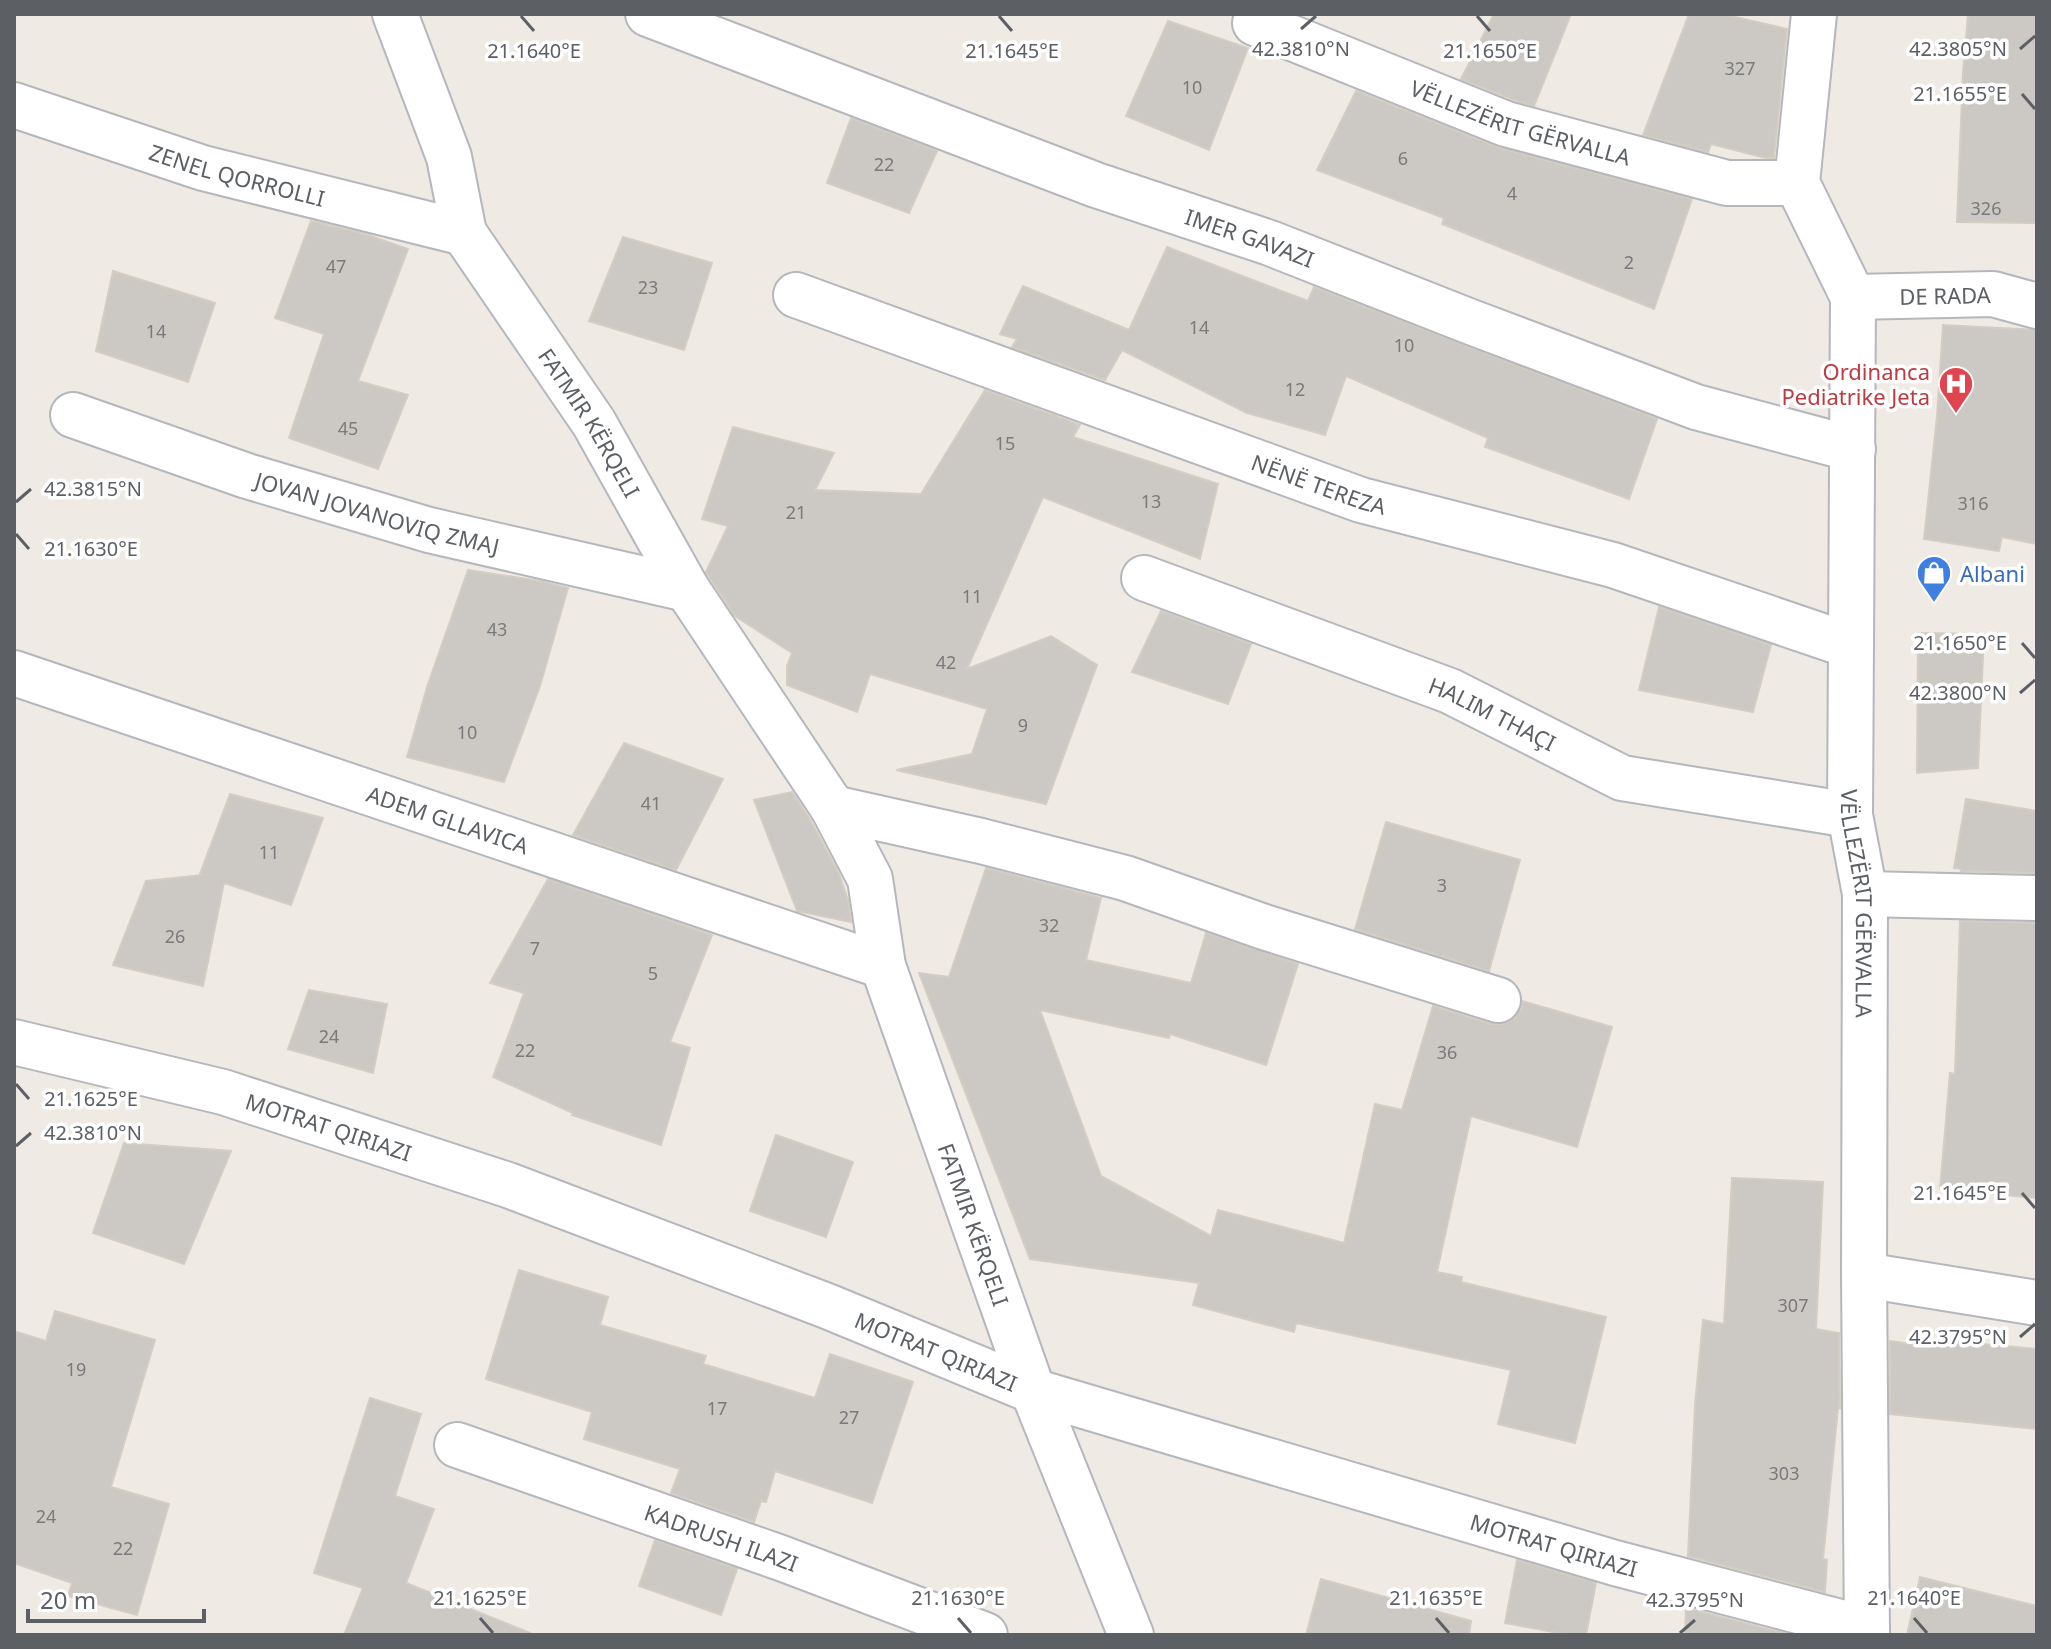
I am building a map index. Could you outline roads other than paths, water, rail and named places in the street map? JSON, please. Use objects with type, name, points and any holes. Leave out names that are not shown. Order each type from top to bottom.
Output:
[{"type":"street","name":"FATMIR KËRQELI","points":[[395,14],[449,157],[464,233],[594,423],[687,589],[833,808],[870,879],[883,966],[1033,1391],[1131,1635]]},
{"type":"street","name":"IMER GAVAZI","points":[[648,14],[1096,185],[1270,243],[1696,407],[1853,449]]},
{"type":"street","points":[[1797,183],[1814,14]]},
{"type":"street","name":"VËLLEZËRIT GËRVALLA","points":[[1255,23],[1506,124],[1727,183],[1797,183],[1853,297],[1850,815],[1865,894],[1867,1632]]},
{"type":"street","name":"ZENEL QORROLLI","points":[[14,105],[203,168],[464,233]]},
{"type":"street","name":"DE RADA","points":[[1853,297],[1993,294],[2037,306]]},
{"type":"street","name":"NËNË TEREZA","points":[[796,295],[1361,500],[1613,565],[1851,646]]},
{"type":"street","name":"JOVAN JOVANOVIQ ZMAJ","points":[[73,415],[247,476],[429,530],[687,589]]},
{"type":"street","name":"HALIM THAÇI","points":[[1144,578],[1450,691],[1622,778],[1850,815]]},
{"type":"street","name":"ADEM GLLAVICA","points":[[14,673],[883,966]]},
{"type":"street","points":[[833,808],[981,841],[1125,878],[1264,927],[1498,1000]]},
{"type":"street","points":[[1865,894],[2037,898]]},
{"type":"street","name":"MOTRAT QIRIAZI","points":[[14,1042],[223,1092],[508,1185],[827,1306],[1033,1391],[1615,1563],[1867,1632]]},
{"type":"street","points":[[1864,1275],[2037,1303]]},
{"type":"street","name":"KADRUSH ILAZI","points":[[457,1445],[781,1558],[985,1635]]},
{"type":"place","name":"Ordinanca Pediatrike Jeta","points":[[1956,415]]},
{"type":"place","name":"Albani","points":[[1934,604]]}]
